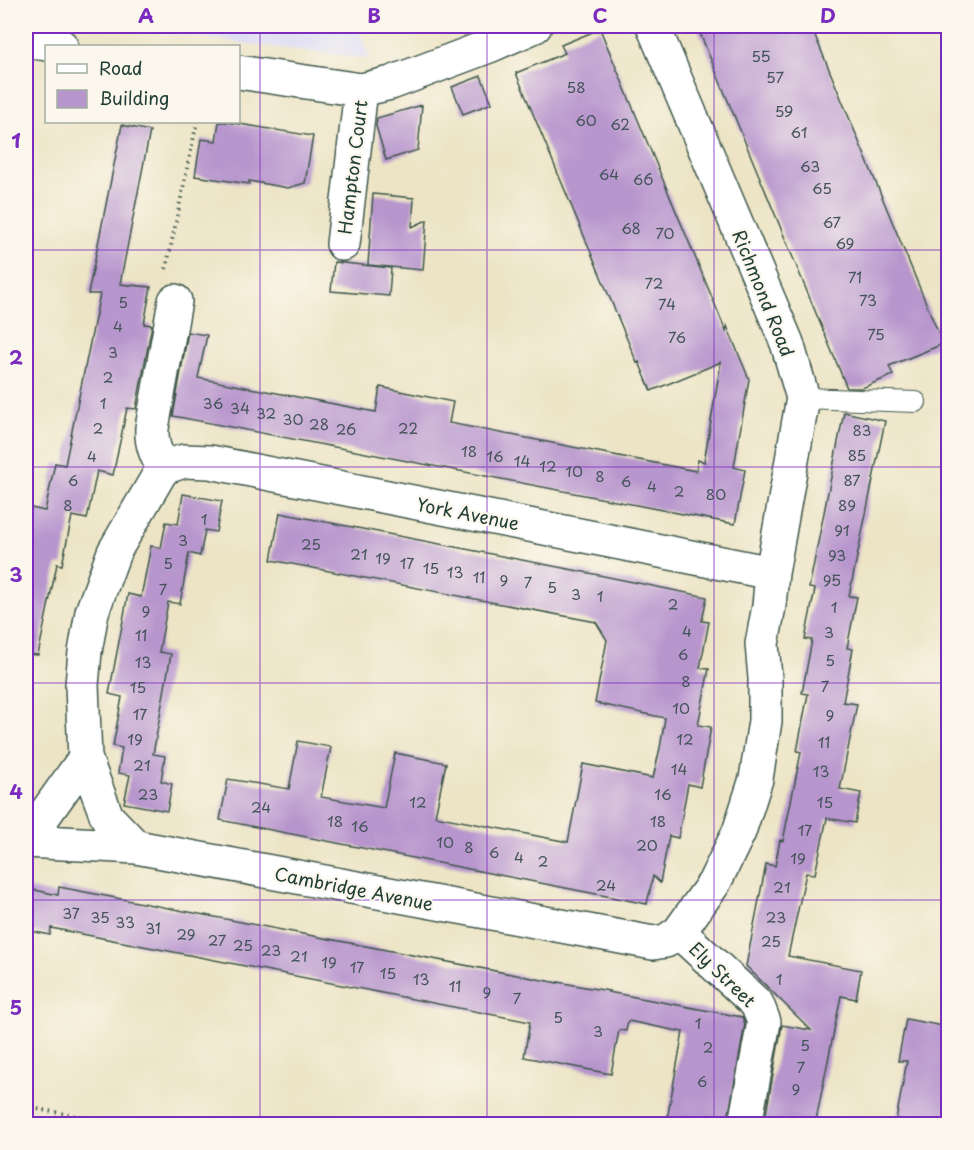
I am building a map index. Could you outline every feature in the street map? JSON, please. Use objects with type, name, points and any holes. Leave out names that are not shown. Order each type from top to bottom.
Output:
[{"type":"street","points":[[240,72],[361,90],[391,83],[535,26]]},
{"type":"street","name":"Richmond Road","points":[[653,26],[787,343],[803,398],[772,573],[762,644],[765,721],[756,779],[739,832],[714,883],[679,932]]},
{"type":"street","points":[[26,41],[54,45]]},
{"type":"street","name":"Hampton Court","points":[[343,244],[361,90]]},
{"type":"street","points":[[135,847],[107,817],[85,758],[82,685],[92,612],[114,552],[163,468],[154,452],[151,440],[176,301]]},
{"type":"street","name":"York Avenue","points":[[163,468],[184,461],[210,462],[772,573]]},
{"type":"street","points":[[26,841],[85,758]]},
{"type":"street","name":"Cambridge Avenue","points":[[26,841],[135,847],[653,943],[666,941],[679,932]]},
{"type":"street","name":"Ely Street","points":[[679,932],[757,1004],[764,1022],[745,1125]]},
{"type":"lane","points":[[803,398],[916,402]]},
{"type":"path","points":[[176,301],[161,291],[197,123]]},
{"type":"path","points":[[26,1107],[122,1125]]},
{"type":"shaded area","points":[[109,26],[357,26],[370,59]]},
{"type":"building","points":[[697,26],[811,26],[943,344],[889,366],[893,375],[862,388],[847,388]]},
{"type":"building","points":[[600,29],[726,331],[727,326],[749,379],[734,467],[745,470],[735,524],[173,416],[188,332],[207,335],[198,378],[376,412],[380,387],[453,402],[449,423],[696,471],[698,460],[704,462],[721,362],[651,391],[639,362],[637,363],[516,73],[565,53],[561,45]]},
{"type":"building","points":[[481,76],[492,103],[463,114],[452,87]]},
{"type":"building","points":[[422,105],[418,150],[386,160],[376,126],[377,118]]},
{"type":"building","points":[[219,123],[233,123],[313,136],[305,183],[288,188],[249,181],[249,184],[195,176],[201,139],[216,141]]},
{"type":"building","points":[[122,125],[150,131],[120,284],[151,287],[144,324],[152,325],[136,409],[127,408],[113,475],[97,471],[87,519],[72,516],[62,565],[57,564],[38,655],[26,654],[26,538],[31,508],[45,511],[55,463],[65,465],[100,294],[88,294]]},
{"type":"building","points":[[373,194],[414,198],[412,227],[427,220],[423,270],[368,265]]},
{"type":"building","points":[[334,262],[391,268],[389,296],[331,291]]},
{"type":"building","points":[[844,412],[885,421],[849,596],[857,597],[847,648],[853,649],[843,702],[857,704],[840,789],[861,793],[855,823],[827,818],[815,874],[806,873],[788,956],[861,970],[856,999],[841,996],[815,1125],[764,1125],[782,1025],[811,1030],[746,966],[766,864],[775,866],[780,840],[783,841],[801,752],[797,751],[808,694],[802,693],[812,640],[805,639],[815,589],[809,588]]},
{"type":"building","points":[[183,494],[222,501],[216,532],[205,530],[200,556],[189,553],[180,604],[168,602],[159,652],[171,654],[153,754],[165,756],[161,781],[172,784],[167,811],[124,803],[130,775],[118,773],[122,748],[113,746],[122,697],[109,694],[128,594],[141,597],[151,546],[161,548],[166,522],[178,524]]},
{"type":"building","points":[[280,513],[707,597],[702,621],[709,622],[700,668],[709,669],[698,725],[711,727],[700,787],[688,784],[678,838],[669,836],[660,883],[653,876],[647,904],[220,820],[228,779],[289,789],[298,741],[331,747],[321,797],[384,808],[395,753],[446,763],[435,816],[568,842],[583,764],[653,778],[660,748],[665,718],[595,703],[607,640],[596,622],[271,560]]},
{"type":"building","points":[[59,887],[742,1017],[745,1024],[727,1125],[666,1125],[683,1032],[628,1021],[626,1031],[619,1030],[611,1074],[524,1057],[530,1022],[51,928],[50,935],[26,930],[26,888],[58,895]]},
{"type":"building","points":[[906,1019],[948,1027],[948,1125],[895,1125],[907,1061],[898,1061]]}]
